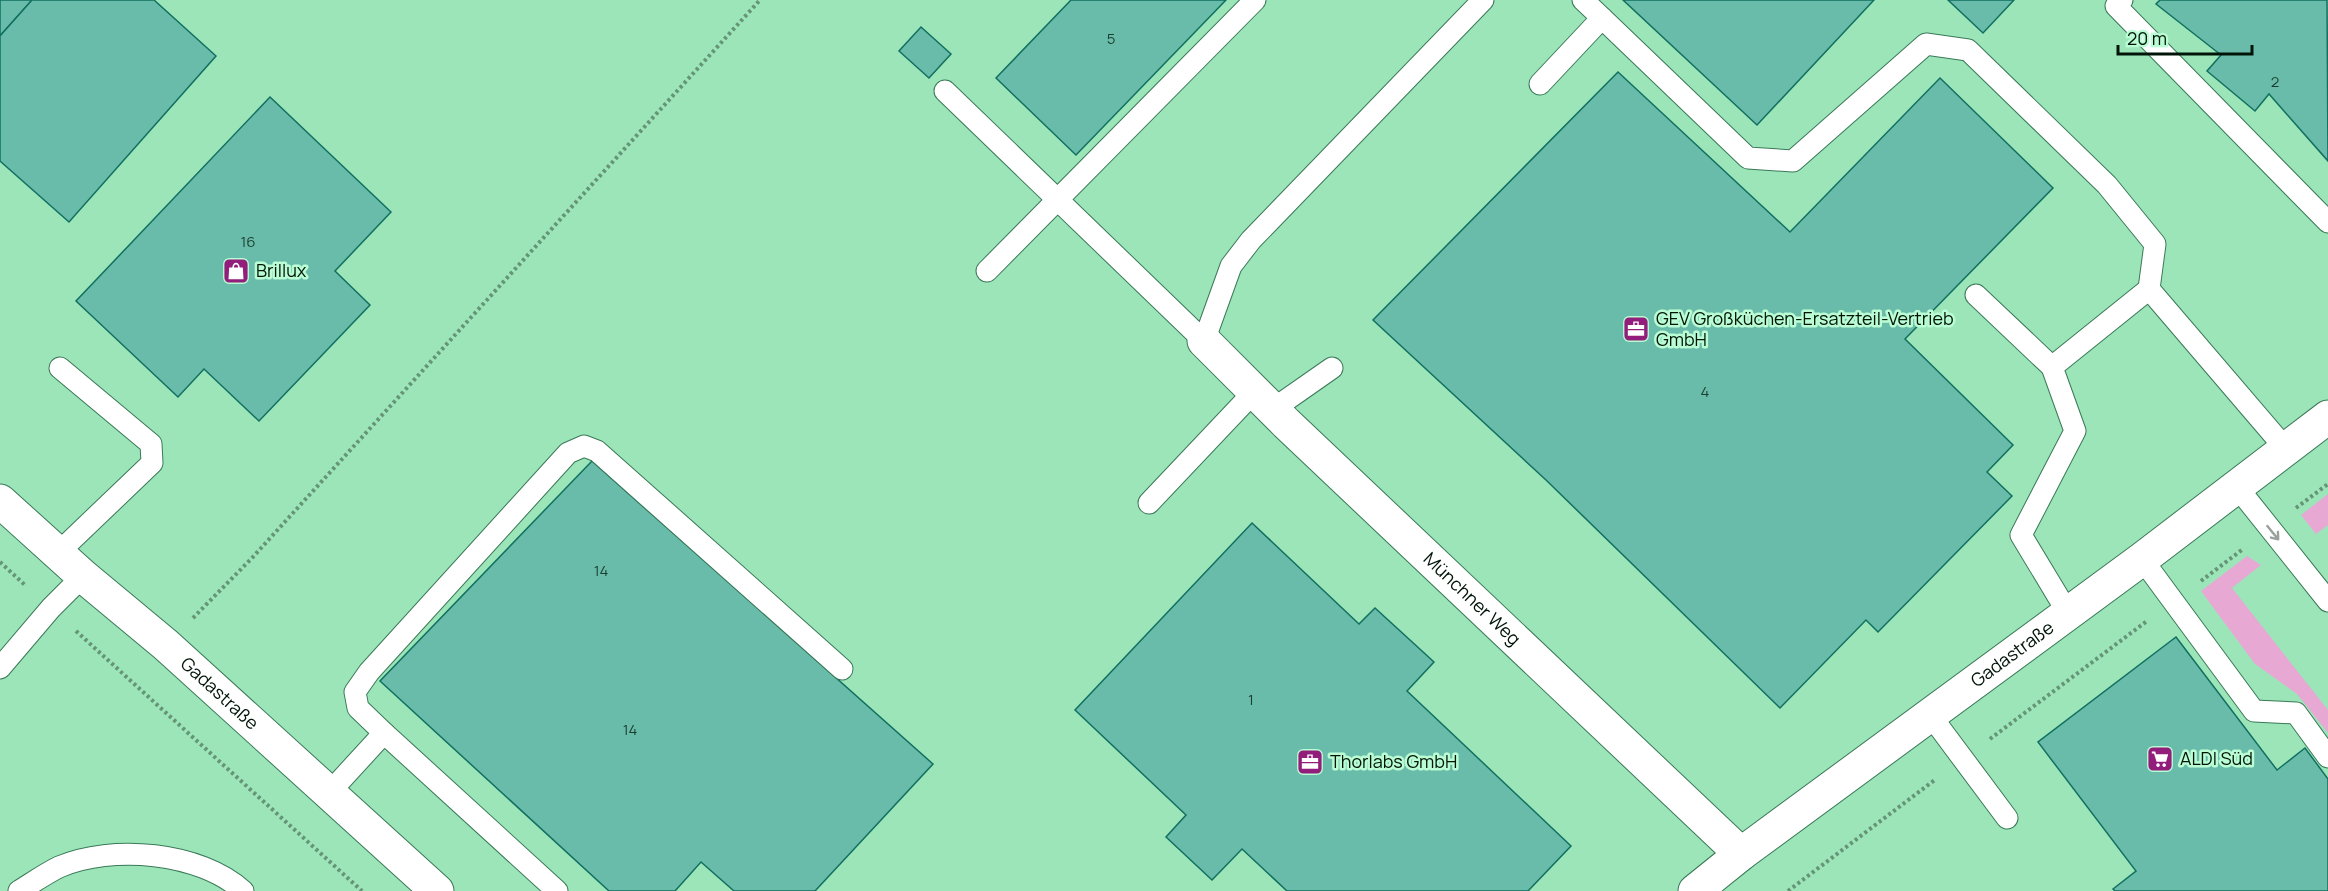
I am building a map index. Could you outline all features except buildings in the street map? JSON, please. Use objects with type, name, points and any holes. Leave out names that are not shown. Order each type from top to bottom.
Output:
[{"type":"street","name":"Münchner Weg","points":[[1204,341],[1263,401],[1741,854]]},
{"type":"street","name":"Gadastraße","points":[[1695,891],[1741,854],[2142,559],[2328,417]]},
{"type":"street","name":"Gadastraße","points":[[0,501],[82,576],[166,645],[437,891]]},
{"type":"lane","points":[[987,271],[1255,0]]},
{"type":"lane","points":[[945,91],[1204,341],[1231,266],[1251,240],[1483,0]]},
{"type":"lane","points":[[1583,0],[1748,158],[1792,161],[1926,44],[1968,50],[2107,185],[2155,244],[2149,289],[2052,367]]},
{"type":"lane","points":[[2122,0],[2116,6],[2328,222]]},
{"type":"lane","points":[[1540,84],[1602,18]]},
{"type":"lane","points":[[2149,289],[2285,448]]},
{"type":"lane","points":[[1976,295],[2052,367],[2075,431],[2021,535],[2068,613]]},
{"type":"lane","points":[[58,553],[152,463],[151,444],[60,368]]},
{"type":"lane","points":[[1149,503],[1263,401],[1332,368]]},
{"type":"lane","points":[[557,891],[358,708],[356,692],[369,672],[568,453],[584,446],[597,451],[842,669]]},
{"type":"lane","points":[[2237,487],[2328,601]]},
{"type":"lane","points":[[2142,559],[2254,711],[2296,713],[2328,758]]},
{"type":"lane","points":[[0,668],[51,608],[82,576]]},
{"type":"lane","points":[[1931,716],[2007,818]]},
{"type":"lane","points":[[329,793],[384,733]]},
{"type":"lane","points":[[19,891],[59,867],[105,854],[146,854],[191,863],[234,882],[243,891]]},
{"type":"path","points":[[166,645],[252,558],[760,0]]},
{"type":"path","points":[[1788,891],[2328,484]]},
{"type":"path","points":[[0,562],[362,891]]},
{"type":"shaded area","points":[[0,0],[2328,0],[2328,891],[0,891]]},
{"type":"shaded area","points":[[2328,494],[2328,525],[2316,534],[2301,515]]},
{"type":"shaded area","points":[[2247,556],[2261,565],[2232,588],[2328,710],[2328,733],[2297,694],[2255,664],[2201,591]]},
{"type":"place","name":"Brillux","points":[[236,271]]},
{"type":"place","name":"GEV Großküchen-Ersatzteil-Vertrieb GmbH","points":[[1636,329]]},
{"type":"place","name":"ALDI Süd","points":[[2160,759]]},
{"type":"place","name":"Thorlabs GmbH","points":[[1310,762]]}]
